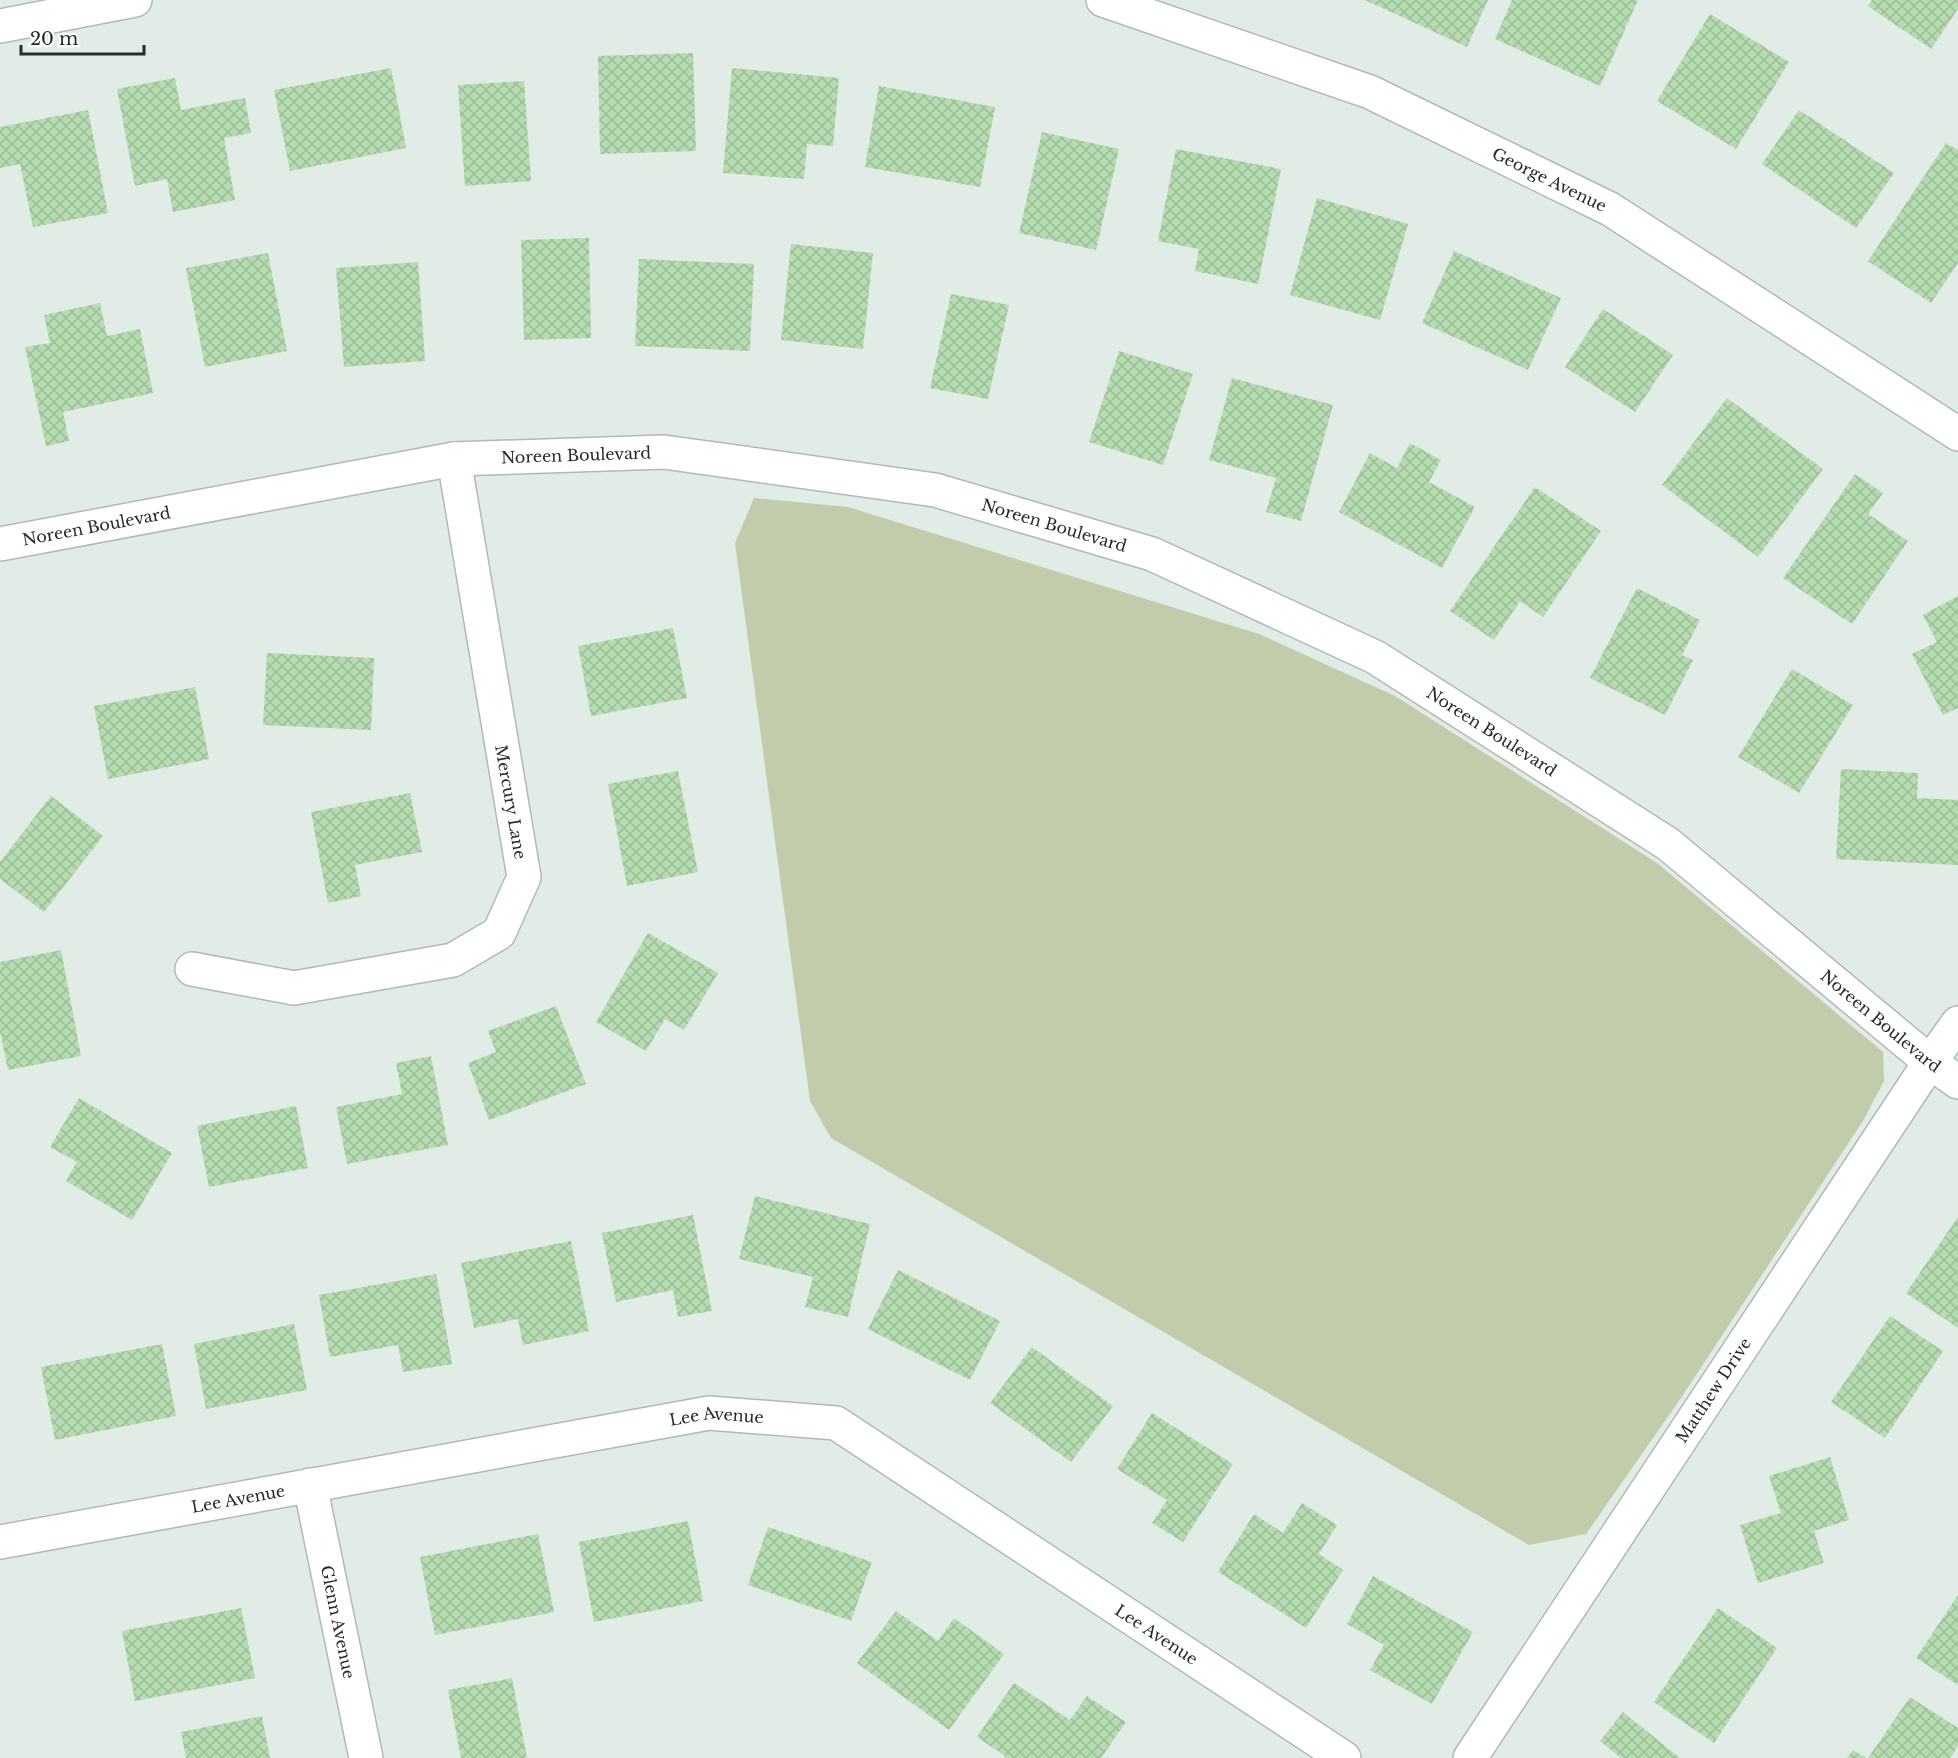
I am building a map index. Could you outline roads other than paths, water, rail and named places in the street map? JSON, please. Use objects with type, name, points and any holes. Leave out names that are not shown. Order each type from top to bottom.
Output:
[{"type":"street","points":[[0,26],[135,0]]},
{"type":"street","name":"George Avenue","points":[[1103,0],[1370,92],[1610,209],[1958,434]]},
{"type":"street","name":"Noreen Boulevard","points":[[0,544],[454,459],[664,452],[935,490],[1152,554],[1375,657],[1668,844],[1930,1062],[1958,1082]]},
{"type":"street","name":"Mercury Lane","points":[[192,969],[294,988],[453,960],[499,933],[524,877],[454,459]]},
{"type":"street","name":"Matthew Drive","points":[[1470,1758],[1958,1023]]},
{"type":"street","name":"Lee Avenue","points":[[0,1542],[710,1413],[836,1423],[1344,1758]]},
{"type":"street","name":"Glenn Avenue","points":[[310,1485],[366,1758]]}]
